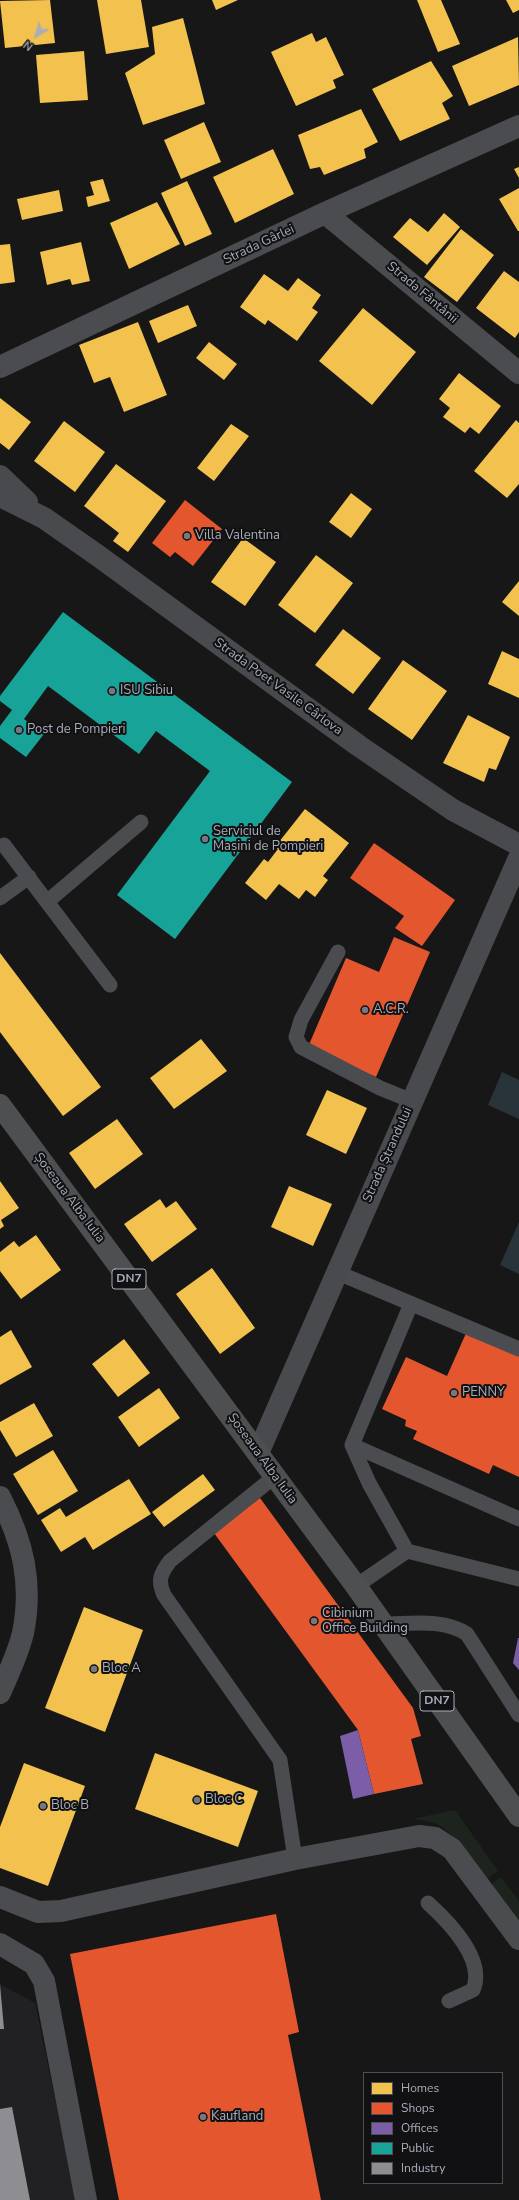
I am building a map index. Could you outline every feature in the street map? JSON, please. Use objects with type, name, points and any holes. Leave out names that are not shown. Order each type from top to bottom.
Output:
[{"type":"main road","name":"Șoseaua Alba Iulia","points":[[0,1106],[356,1586],[519,1816]]},
{"type":"street","name":"Strada Gârlei","points":[[0,367],[325,213],[519,126]]},
{"type":"street","name":"Strada Fântânii","points":[[325,213],[519,373]]},
{"type":"street","name":"Strada Poet Vasile Cârlova","points":[[0,476],[44,518]]},
{"type":"street","name":"Strada Poet Vasile Cârlova","points":[[0,496],[44,518],[103,559],[359,746],[453,810],[519,845]]},
{"type":"street","name":"Strada Ștrandului","points":[[258,1453],[336,1272],[519,858]]},
{"type":"street","points":[[0,1498],[12,1522],[24,1559],[28,1596],[22,1634],[0,1693]]},
{"type":"street","points":[[0,1897],[38,1912],[60,1911],[296,1858],[419,1836],[435,1838],[452,1849],[519,1939]]},
{"type":"street","points":[[0,1944],[34,1964],[44,1981],[86,2200]]},
{"type":"lane","points":[[48,901],[141,822]]},
{"type":"lane","points":[[4,846],[48,901],[110,985]]},
{"type":"lane","points":[[0,898],[29,878]]},
{"type":"lane","points":[[338,952],[301,1020],[296,1037],[301,1047],[380,1088],[412,1101]]},
{"type":"lane","points":[[336,1272],[519,1349]]},
{"type":"lane","points":[[411,1304],[352,1445],[369,1483],[407,1551],[519,1579]]},
{"type":"lane","points":[[352,1445],[519,1519]]},
{"type":"lane","points":[[274,1477],[170,1561],[162,1572],[159,1584],[169,1601],[280,1760],[296,1858]]},
{"type":"lane","points":[[356,1586],[407,1551]]},
{"type":"lane","points":[[383,1624],[440,1624],[458,1628],[467,1634],[519,1714]]},
{"type":"lane","points":[[428,1903],[444,1918],[463,1943],[475,1967],[477,1981],[473,1990],[449,2001]]},
{"type":"shaded area","points":[[502,1072],[519,1080],[519,1119],[488,1105]]},
{"type":"shaded area","points":[[519,1222],[519,1274],[500,1265]]},
{"type":"shaded area","points":[[455,1810],[498,1871],[483,1881],[462,1848],[449,1833],[434,1823],[412,1819]]},
{"type":"shaded area","points":[[501,1877],[519,1901],[519,1930],[487,1887]]},
{"type":"shaded area","points":[[0,1984],[35,2003],[76,2200],[0,2200]]},
{"type":"building: Homes","points":[[50,0],[55,43],[5,48],[0,1]]},
{"type":"building: Homes","points":[[97,0],[141,0],[149,47],[106,54]]},
{"type":"building: Homes","points":[[212,0],[238,0],[216,10]]},
{"type":"building: Homes","points":[[417,0],[441,0],[460,44],[438,52]]},
{"type":"building: Homes","points":[[506,0],[519,0],[519,10],[513,13]]},
{"type":"building: Homes","points":[[183,18],[205,104],[143,125],[125,73],[155,54],[152,27]]},
{"type":"building: Homes","points":[[312,33],[316,42],[326,37],[344,75],[333,80],[336,88],[296,106],[271,52]]},
{"type":"building: Homes","points":[[518,37],[519,85],[469,106],[452,66]]},
{"type":"building: Homes","points":[[84,51],[88,100],[40,103],[36,55]]},
{"type":"building: Homes","points":[[431,61],[453,96],[442,103],[450,119],[400,141],[372,89]]},
{"type":"building: Homes","points":[[361,109],[378,142],[364,149],[366,158],[324,175],[320,167],[310,169],[298,135]]},
{"type":"building: Homes","points":[[204,122],[221,162],[181,179],[164,140]]},
{"type":"building: Homes","points":[[273,149],[294,194],[235,223],[213,177]]},
{"type":"building: Homes","points":[[519,167],[519,178],[514,169]]},
{"type":"building: Homes","points":[[103,179],[110,201],[88,207],[86,197],[94,195],[90,182]]},
{"type":"building: Homes","points":[[187,181],[212,234],[185,246],[161,193]]},
{"type":"building: Homes","points":[[519,188],[519,231],[518,231],[499,199]]},
{"type":"building: Homes","points":[[59,190],[63,211],[22,220],[17,199]]},
{"type":"building: Homes","points":[[157,202],[180,244],[129,269],[110,223]]},
{"type":"building: Homes","points":[[444,213],[460,227],[427,265],[393,237],[410,218],[428,232]]},
{"type":"building: Homes","points":[[461,229],[494,255],[457,302],[424,277]]},
{"type":"building: Homes","points":[[81,242],[90,281],[72,285],[70,279],[47,285],[40,252]]},
{"type":"building: Homes","points":[[10,244],[15,282],[0,284],[0,245]]},
{"type":"building: Homes","points":[[504,271],[519,282],[519,332],[515,338],[476,308]]},
{"type":"building: Homes","points":[[264,274],[288,291],[298,278],[321,295],[312,308],[318,312],[297,341],[268,320],[265,325],[240,307]]},
{"type":"building: Homes","points":[[188,305],[197,326],[158,343],[149,321]]},
{"type":"building: Homes","points":[[363,308],[416,352],[372,405],[319,361]]},
{"type":"building: Homes","points":[[138,322],[167,395],[124,412],[110,377],[94,383],[79,345]]},
{"type":"building: Homes","points":[[209,342],[237,364],[224,380],[196,358]]},
{"type":"building: Homes","points":[[459,373],[501,406],[479,434],[470,427],[465,433],[443,417],[450,408],[439,399]]},
{"type":"building: Homes","points":[[0,398],[31,422],[9,450],[0,443]]},
{"type":"building: Homes","points":[[516,420],[519,423],[519,484],[507,498],[474,471]]},
{"type":"building: Homes","points":[[64,421],[105,452],[75,492],[34,461]]},
{"type":"building: Homes","points":[[231,424],[249,436],[214,481],[197,468]]},
{"type":"building: Homes","points":[[116,464],[166,501],[128,552],[113,541],[119,533],[84,506]]},
{"type":"building: Homes","points":[[351,493],[372,509],[351,538],[329,522]]},
{"type":"building: Homes","points":[[243,538],[276,562],[245,606],[211,582]]},
{"type":"building: Homes","points":[[316,555],[353,583],[315,633],[278,605]]},
{"type":"building: Homes","points":[[519,581],[519,616],[502,602]]},
{"type":"building: Homes","points":[[343,629],[381,658],[353,694],[315,665]]},
{"type":"building: Homes","points":[[502,651],[519,659],[519,698],[488,684]]},
{"type":"building: Homes","points":[[403,660],[447,691],[412,740],[368,709]]},
{"type":"building: Homes","points":[[468,715],[510,737],[496,770],[489,768],[484,782],[443,763]]},
{"type":"building: Homes","points":[[305,809],[349,843],[323,876],[328,880],[315,897],[306,890],[299,899],[279,884],[266,900],[245,883],[264,859],[268,862],[278,849],[275,847]]},
{"type":"building: Homes","points":[[0,953],[101,1087],[63,1116],[0,1032]]},
{"type":"building: Homes","points":[[201,1039],[227,1071],[174,1109],[150,1078]]},
{"type":"building: Homes","points":[[327,1090],[367,1108],[346,1154],[306,1135]]},
{"type":"building: Homes","points":[[117,1119],[143,1154],[95,1189],[69,1153]]},
{"type":"building: Homes","points":[[0,1181],[19,1208],[1,1220],[4,1226],[0,1229]]},
{"type":"building: Homes","points":[[289,1186],[332,1204],[313,1246],[271,1227]]},
{"type":"building: Homes","points":[[160,1199],[166,1208],[176,1201],[197,1229],[152,1262],[124,1224]]},
{"type":"building: Homes","points":[[36,1235],[61,1270],[21,1299],[0,1271],[0,1252],[14,1241],[19,1247]]},
{"type":"building: Homes","points":[[212,1268],[255,1328],[220,1354],[176,1294]]},
{"type":"building: Homes","points":[[11,1330],[32,1367],[0,1385],[0,1337]]},
{"type":"building: Homes","points":[[124,1339],[150,1373],[118,1397],[92,1364]]},
{"type":"building: Homes","points":[[159,1388],[180,1418],[139,1447],[118,1417]]},
{"type":"building: Homes","points":[[34,1403],[53,1436],[16,1457],[0,1430],[0,1422]]},
{"type":"building: Homes","points":[[53,1450],[78,1491],[38,1515],[13,1474]]},
{"type":"building: Homes","points":[[203,1474],[215,1490],[164,1527],[152,1512]]},
{"type":"building: Homes","points":[[129,1479],[151,1514],[93,1550],[85,1537],[61,1552],[41,1520],[60,1508],[66,1517]]},
{"type":"building: Homes","name":"Bloc A","points":[[84,1607],[143,1630],[105,1732],[45,1708]]},
{"type":"building: Homes","name":"Bloc C","points":[[155,1753],[258,1791],[238,1847],[135,1809]]},
{"type":"building: Homes","name":"Bloc B","points":[[24,1763],[85,1786],[48,1886],[0,1868],[0,1827]]},
{"type":"building: Shops","name":"Villa Valentina","points":[[185,500],[222,529],[193,566],[175,552],[170,557],[152,543]]},
{"type":"building: Shops","points":[[374,843],[455,900],[422,946],[395,928],[404,916],[350,878]]},
{"type":"building: Shops","name":"A.C.R.","points":[[394,937],[430,952],[376,1077],[308,1047],[346,958],[379,972]]},
{"type":"building: Shops","name":"PENNY","points":[[467,1331],[519,1354],[519,1477],[493,1465],[489,1474],[413,1439],[417,1431],[405,1426],[406,1420],[382,1409],[406,1357],[447,1376]]},
{"type":"building: Shops","name":"Cibinium Office Building","points":[[260,1498],[413,1708],[421,1736],[411,1739],[423,1784],[374,1794],[358,1730],[214,1533]]},
{"type":"building: Shops","name":"Kaufland","points":[[276,1914],[299,2032],[288,2035],[321,2200],[119,2200],[70,1954]]},
{"type":"building: Offices","points":[[519,1638],[519,1670],[513,1663]]},
{"type":"building: Offices","points":[[358,1730],[374,1794],[353,1799],[340,1736]]},
{"type":"building: Public","points":[[63,612],[292,782],[175,939],[117,895],[210,771],[156,731],[139,754],[48,686],[24,719],[44,734],[26,757],[0,738],[0,726],[12,710],[0,701],[0,696]]},
{"type":"building: Industry","points":[[0,1984],[4,2029],[0,2029]]},
{"type":"building: Industry","points":[[12,2107],[30,2200],[0,2200],[0,2109]]},
{"type":"place","name":"Villa Valentina","points":[[187,536]]},
{"type":"place","name":"ISU Sibiu","points":[[112,691]]},
{"type":"place","name":"Post de Pompieri","points":[[19,730]]},
{"type":"place","name":"Serviciul de Mașini de Pompieri","points":[[205,839]]},
{"type":"place","name":"A.C.R.","points":[[365,1010]]},
{"type":"place","name":"PENNY","points":[[454,1393]]},
{"type":"place","name":"Cibinium Office Building","points":[[314,1621]]},
{"type":"place","name":"Bloc A","points":[[94,1669]]},
{"type":"place","name":"Bloc C","points":[[197,1800]]},
{"type":"place","name":"Bloc B","points":[[43,1806]]},
{"type":"place","name":"Kaufland","points":[[203,2117]]}]
